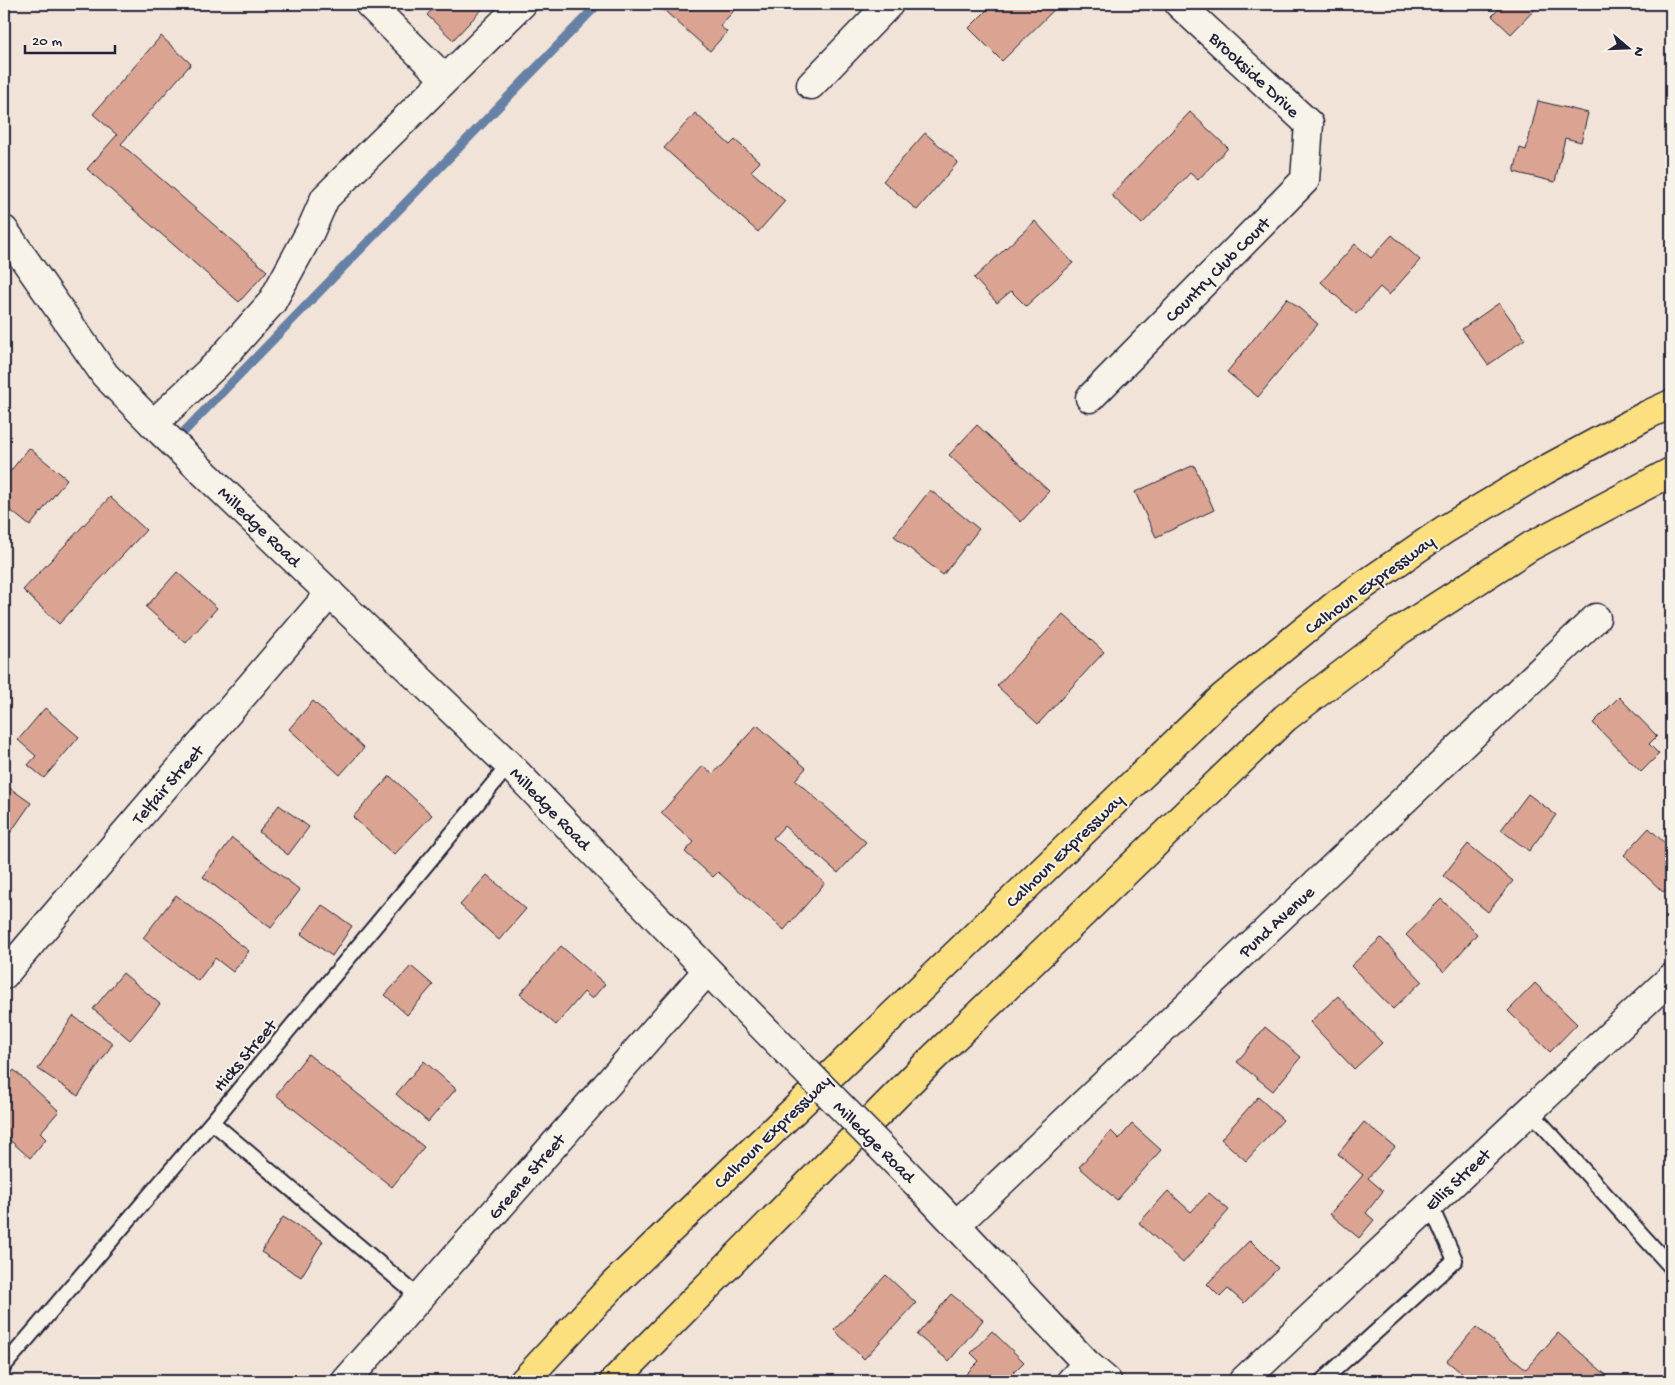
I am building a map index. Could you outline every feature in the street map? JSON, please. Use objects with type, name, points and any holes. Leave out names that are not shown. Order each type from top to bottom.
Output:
[{"type":"highway","name":"Calhoun Expressway","points":[[524,1381],[621,1277],[1223,696],[1338,603],[1444,530],[1545,470],[1671,404]]},
{"type":"highway","points":[[614,1381],[926,1065],[1284,718],[1400,631],[1530,546],[1671,472]]},
{"type":"street","points":[[369,4],[445,79]]},
{"type":"street","points":[[153,424],[216,365],[272,302],[310,232],[325,198],[522,4]]},
{"type":"street","points":[[811,85],[889,4]]},
{"type":"street","name":"Brookside Drive","points":[[1178,4],[1309,124]]},
{"type":"street","name":"Country Club Court","points":[[1090,398],[1305,180],[1309,124]]},
{"type":"street","name":"Milledge Road","points":[[4,230],[105,375],[153,424],[509,765],[744,1009],[957,1224],[1088,1375]]},
{"type":"street","name":"Telfair Street","points":[[4,975],[330,593]]},
{"type":"street","name":"Pund Avenue","points":[[957,1224],[1596,618]]},
{"type":"street","name":"Greene Street","points":[[346,1381],[707,970]]},
{"type":"street","name":"Ellis Street","points":[[1243,1381],[1671,978]]},
{"type":"lane","name":"Hicks Street","points":[[4,1366],[212,1122],[509,765]]},
{"type":"lane","points":[[1529,1110],[1671,1267]]},
{"type":"lane","points":[[212,1122],[419,1298]]},
{"type":"lane","points":[[1322,1381],[1455,1260],[1430,1205]]},
{"type":"building","points":[[437,4],[487,4],[453,40],[427,15]]},
{"type":"building","points":[[657,4],[740,4],[720,26],[727,32],[710,51]]},
{"type":"building","points":[[993,4],[1060,4],[1002,61],[969,28]]},
{"type":"building","points":[[1495,4],[1536,4],[1538,6],[1511,34],[1492,16],[1500,8]]},
{"type":"building","points":[[161,36],[191,64],[121,144],[267,271],[239,302],[87,169],[117,135],[93,114]]},
{"type":"building","points":[[1538,101],[1588,113],[1581,142],[1565,138],[1555,182],[1514,172],[1520,148],[1526,150]]},
{"type":"building","points":[[1190,112],[1228,148],[1198,180],[1190,173],[1142,224],[1111,195]]},
{"type":"building","points":[[695,113],[730,145],[735,140],[760,162],[751,171],[785,201],[758,232],[664,148]]},
{"type":"building","points":[[925,133],[958,162],[917,210],[883,181]]},
{"type":"building","points":[[1035,221],[1073,263],[1026,306],[1011,291],[997,303],[974,278]]},
{"type":"building","points":[[1392,235],[1420,260],[1389,295],[1380,287],[1356,314],[1321,282],[1355,244],[1371,258]]},
{"type":"building","points":[[1287,298],[1318,324],[1258,397],[1227,372]]},
{"type":"building","points":[[1499,303],[1525,339],[1488,365],[1462,329]]},
{"type":"building","points":[[977,425],[1049,491],[1021,522],[949,455]]},
{"type":"building","points":[[29,448],[67,479],[30,526],[4,505],[4,498],[7,494],[4,491],[4,479]]},
{"type":"building","points":[[1194,465],[1214,510],[1156,537],[1135,492]]},
{"type":"building","points":[[930,490],[979,529],[943,575],[894,536]]},
{"type":"building","points":[[110,497],[146,530],[59,624],[23,590]]},
{"type":"building","points":[[177,572],[217,608],[186,643],[146,607]]},
{"type":"building","points":[[1063,614],[1104,652],[1038,724],[997,686]]},
{"type":"building","points":[[1619,697],[1657,736],[1649,744],[1659,754],[1641,772],[1593,723]]},
{"type":"building","points":[[313,701],[364,748],[340,775],[289,729]]},
{"type":"building","points":[[45,708],[79,737],[44,778],[28,765],[36,756],[18,740]]},
{"type":"building","points":[[757,725],[806,768],[795,780],[866,842],[838,873],[784,826],[773,838],[825,883],[784,930],[718,872],[713,877],[685,852],[694,842],[661,813],[703,766],[713,774]]},
{"type":"building","points":[[390,776],[432,815],[394,855],[353,817]]},
{"type":"building","points":[[4,784],[31,803],[4,842]]},
{"type":"building","points":[[1528,794],[1556,815],[1529,851],[1501,830]]},
{"type":"building","points":[[279,805],[309,827],[288,855],[259,832]]},
{"type":"building","points":[[1649,828],[1671,849],[1671,883],[1663,892],[1624,855]]},
{"type":"building","points":[[232,838],[300,890],[271,928],[203,877]]},
{"type":"building","points":[[1468,844],[1513,881],[1488,912],[1443,876]]},
{"type":"building","points":[[487,875],[526,909],[499,940],[460,905]]},
{"type":"building","points":[[176,895],[249,951],[233,972],[215,958],[198,981],[143,938]]},
{"type":"building","points":[[1441,899],[1477,934],[1444,972],[1406,935]]},
{"type":"building","points":[[322,905],[352,926],[332,956],[301,934]]},
{"type":"building","points":[[1381,938],[1422,981],[1393,1009],[1351,966]]},
{"type":"building","points":[[561,946],[605,984],[592,999],[584,992],[556,1025],[520,994]]},
{"type":"building","points":[[411,966],[433,985],[407,1015],[385,995]]},
{"type":"building","points":[[123,973],[160,1004],[130,1040],[93,1009]]},
{"type":"building","points":[[1535,983],[1577,1024],[1550,1052],[1508,1011]]},
{"type":"building","points":[[1338,996],[1382,1043],[1354,1069],[1310,1022]]},
{"type":"building","points":[[73,1016],[113,1043],[78,1096],[38,1069]]},
{"type":"building","points":[[1265,1027],[1301,1057],[1273,1091],[1237,1062]]},
{"type":"building","points":[[308,1054],[424,1147],[392,1187],[276,1095]]},
{"type":"building","points":[[424,1061],[456,1089],[428,1122],[396,1094]]},
{"type":"building","points":[[14,1070],[59,1111],[40,1133],[46,1139],[30,1158],[4,1135],[4,1082]]},
{"type":"building","points":[[1258,1097],[1283,1120],[1246,1161],[1221,1139]]},
{"type":"building","points":[[1364,1122],[1395,1147],[1368,1178],[1383,1191],[1366,1213],[1374,1220],[1359,1238],[1330,1214],[1363,1175],[1338,1154]]},
{"type":"building","points":[[1132,1124],[1161,1150],[1117,1200],[1079,1167],[1111,1131],[1119,1139]]},
{"type":"building","points":[[1168,1191],[1191,1212],[1209,1193],[1229,1210],[1183,1263],[1139,1223]]},
{"type":"building","points":[[283,1217],[323,1241],[301,1277],[261,1252]]},
{"type":"building","points":[[1250,1240],[1278,1268],[1244,1303],[1228,1289],[1220,1297],[1207,1284]]},
{"type":"building","points":[[886,1275],[916,1303],[864,1359],[834,1330]]},
{"type":"building","points":[[951,1294],[983,1320],[949,1361],[917,1335]]},
{"type":"building","points":[[1476,1327],[1526,1369],[1558,1333],[1613,1381],[1471,1381],[1447,1361]]},
{"type":"building","points":[[992,1331],[1024,1362],[1005,1381],[971,1381],[965,1375],[979,1361],[971,1353]]},
{"type":"waterway","points":[[175,441],[598,4]]}]
